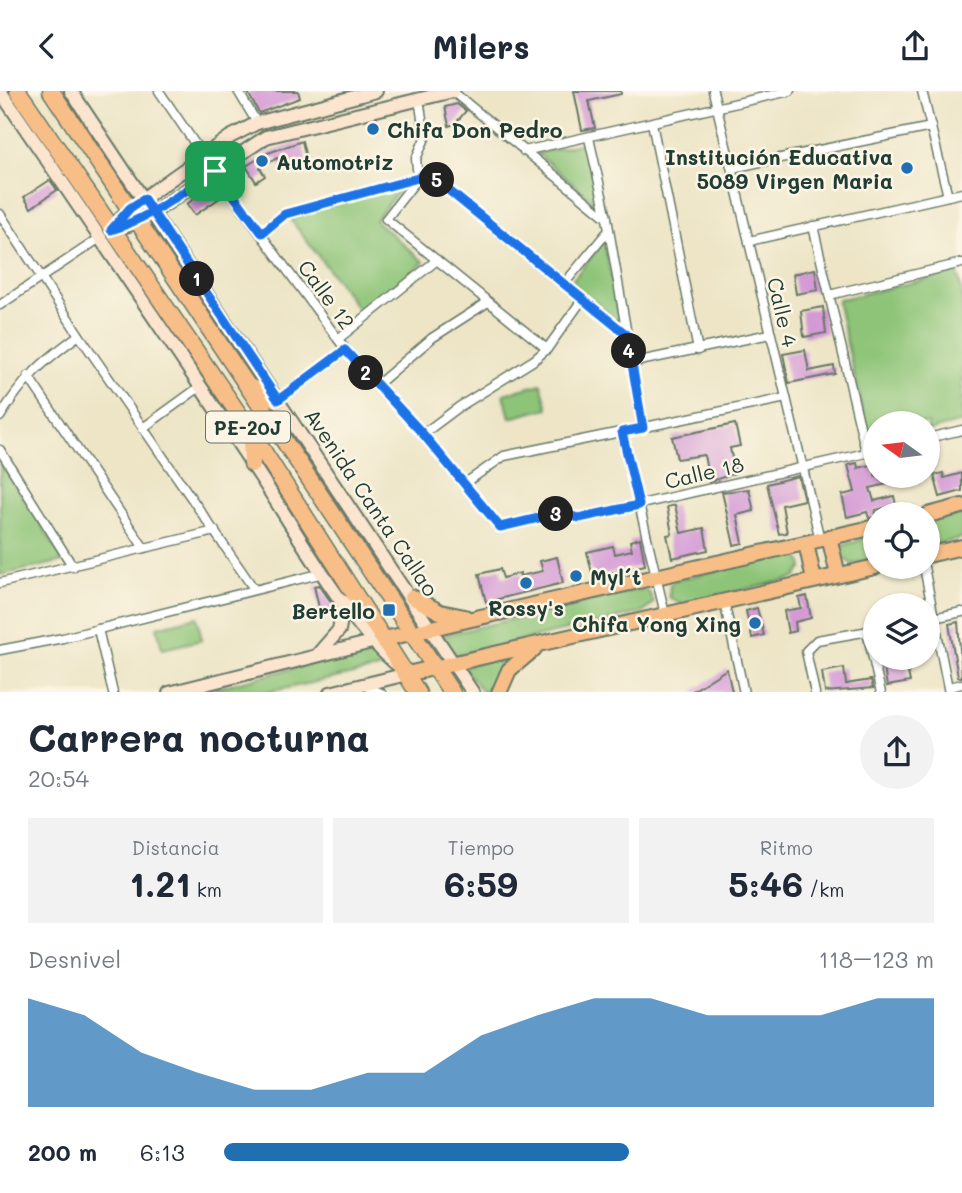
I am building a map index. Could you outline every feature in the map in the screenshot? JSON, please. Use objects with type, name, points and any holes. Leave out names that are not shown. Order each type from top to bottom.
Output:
[{"type":"highway","points":[[2,91],[29,108]]},
{"type":"highway","name":"PE-20J","points":[[18,91],[106,234],[251,432],[378,641],[413,684]]},
{"type":"highway","name":"Avenida Canta Callao","points":[[51,91],[137,209],[251,388],[445,680]]},
{"type":"highway","points":[[59,154],[63,184]]},
{"type":"highway","points":[[251,388],[278,400]]},
{"type":"highway","points":[[251,432],[252,464]]},
{"type":"main road","points":[[2,91],[63,184],[106,234],[323,573],[378,641]]},
{"type":"main road","name":"Avenida Canta Callao","points":[[71,91],[137,209]]},
{"type":"main road","points":[[106,234],[163,185],[257,123],[376,91]]},
{"type":"main road","points":[[137,209],[153,212],[266,137],[452,91]]},
{"type":"main road","points":[[163,185],[171,187],[173,199]]},
{"type":"main road","name":"Avenida Canta Callao","points":[[153,212],[473,692]]},
{"type":"main road","points":[[940,512],[962,506]]},
{"type":"main road","points":[[169,692],[318,653],[863,530]]},
{"type":"main road","points":[[818,540],[838,575]]},
{"type":"main road","points":[[814,580],[818,540]]},
{"type":"main road","points":[[940,552],[962,547]]},
{"type":"main road","points":[[330,692],[362,685],[445,680],[454,663],[863,570]]},
{"type":"main road","points":[[412,597],[439,612],[473,619]]},
{"type":"main road","points":[[318,653],[339,630],[344,602]]},
{"type":"main road","points":[[499,692],[509,670],[519,659],[546,642]]},
{"type":"street","name":"Calle 12","points":[[159,91],[345,350],[423,434],[500,527]]},
{"type":"street","points":[[238,91],[257,123]]},
{"type":"street","points":[[452,91],[607,218]]},
{"type":"street","name":"Calle 4","points":[[713,91],[818,540]]},
{"type":"street","points":[[524,152],[652,123],[717,105],[790,91]]},
{"type":"street","points":[[922,91],[948,197]]},
{"type":"street","points":[[418,178],[416,159],[425,138],[419,99]]},
{"type":"street","points":[[652,123],[698,350]]},
{"type":"street","points":[[732,168],[931,127]]},
{"type":"street","points":[[589,138],[607,218],[643,428]]},
{"type":"street","points":[[547,349],[386,219],[418,178],[426,172],[627,335]]},
{"type":"street","points":[[262,233],[285,214],[418,178]]},
{"type":"street","points":[[749,241],[962,193]]},
{"type":"street","points":[[1,217],[254,589]]},
{"type":"street","points":[[813,226],[863,421]]},
{"type":"street","points":[[564,284],[609,230]]},
{"type":"street","points":[[0,305],[106,234]]},
{"type":"street","points":[[338,339],[437,260]]},
{"type":"street","points":[[829,295],[962,263]]},
{"type":"street","points":[[423,434],[547,349],[582,300]]},
{"type":"street","points":[[377,385],[432,338],[488,302]]},
{"type":"street","points":[[630,363],[770,334]]},
{"type":"street","points":[[0,417],[38,365],[79,335]]},
{"type":"street","points":[[278,400],[345,350]]},
{"type":"street","points":[[28,376],[144,548]]},
{"type":"street","points":[[143,428],[201,386]]},
{"type":"street","points":[[464,484],[504,456],[786,398]]},
{"type":"street","points":[[940,435],[962,430]]},
{"type":"street","points":[[622,432],[665,614]]},
{"type":"street","points":[[0,450],[73,567]]},
{"type":"street","name":"Calle 18","points":[[500,527],[560,513],[579,518],[863,453]]},
{"type":"street","points":[[0,583],[215,531]]},
{"type":"street","points":[[0,650],[98,629],[323,573]]},
{"type":"street","points":[[724,601],[744,692]]},
{"type":"street","points":[[940,617],[962,612]]},
{"type":"street","points":[[98,629],[113,692]]},
{"type":"street","points":[[815,692],[806,651],[817,640],[863,632]]},
{"type":"street","points":[[940,656],[949,690],[962,684]]},
{"type":"street","points":[[877,670],[881,692]]},
{"type":"street","points":[[362,685],[381,692]]},
{"type":"green space","points":[[585,143],[600,207],[537,153]]},
{"type":"green space","points":[[404,184],[375,220],[424,262],[362,314],[291,220],[305,212]]},
{"type":"green space","points":[[604,241],[620,323],[571,282]]},
{"type":"green space","points":[[957,272],[962,292],[962,422],[940,428],[940,411],[863,411],[863,413],[837,300]]},
{"type":"green space","points":[[541,384],[548,408],[510,418],[504,394]]},
{"type":"green space","points":[[0,460],[64,561],[0,575]]},
{"type":"green space","points":[[962,514],[962,538],[940,543],[940,519]]},
{"type":"green space","points":[[863,539],[863,561],[852,564],[842,558],[842,546]]},
{"type":"green space","points":[[791,554],[801,560],[803,567],[795,578],[680,604],[669,597],[670,584],[676,580]]},
{"type":"green space","points":[[641,589],[648,591],[654,602],[644,612],[454,656],[441,636]]},
{"type":"green space","points":[[197,617],[202,640],[162,649],[157,627]]},
{"type":"green space","points":[[373,648],[382,668],[268,692],[200,692]]},
{"type":"green space","points":[[521,654],[502,673],[492,692],[482,692],[463,666]]},
{"type":"building","points":[[247,91],[298,91],[300,98],[259,113]]},
{"type":"building","points":[[574,91],[621,91],[621,94],[589,101],[595,128],[582,130]]},
{"type":"building","points":[[457,104],[466,111],[455,124],[449,126],[445,107]]},
{"type":"building","points":[[302,141],[308,167],[302,169],[299,160],[281,167],[277,158],[260,168],[265,176],[256,182],[246,166],[268,153]]},
{"type":"building","points":[[50,180],[57,190],[31,208],[24,197]]},
{"type":"building","points":[[216,184],[224,195],[195,215],[187,204]]},
{"type":"building","points":[[815,269],[818,290],[796,294],[793,274]]},
{"type":"building","points":[[823,307],[826,333],[804,337],[801,311]]},
{"type":"building","points":[[805,350],[809,371],[834,366],[835,374],[789,383],[783,354]]},
{"type":"building","points":[[735,424],[740,446],[730,448],[735,473],[709,482],[704,455],[677,459],[672,437]]},
{"type":"building","points":[[857,463],[858,468],[863,467],[863,488],[870,488],[874,501],[894,496],[895,502],[863,502],[863,513],[847,517],[842,495],[855,492],[848,465]]},
{"type":"building","points":[[943,473],[944,478],[962,473],[962,491],[940,497],[938,488],[940,488],[940,474]]},
{"type":"building","points":[[798,476],[804,500],[782,505],[787,533],[779,534],[767,484]]},
{"type":"building","points":[[749,489],[754,511],[737,515],[743,543],[734,545],[722,492]]},
{"type":"building","points":[[675,505],[681,533],[704,528],[708,550],[672,558],[667,535],[672,534],[667,507]]},
{"type":"building","points":[[640,538],[645,565],[593,577],[587,552],[613,546],[615,554],[632,550],[630,541]]},
{"type":"building","points":[[557,557],[563,583],[486,602],[479,574],[500,569],[503,578],[543,571],[540,561]]},
{"type":"building","points":[[319,585],[334,606],[334,611],[320,612],[314,586]]},
{"type":"building","points":[[807,596],[811,618],[795,622],[796,631],[788,633],[784,611],[801,608],[799,598]]},
{"type":"building","name":"Chifa Yong Xing","points":[[757,608],[764,635],[752,638],[746,611]]},
{"type":"building","points":[[958,622],[962,677],[958,677],[949,624]]},
{"type":"building","points":[[844,668],[846,684],[871,680],[873,688],[825,692],[822,672]]},
{"type":"building","points":[[727,669],[732,692],[691,692]]},
{"type":"building","points":[[884,670],[907,670],[910,682],[887,686]]},
{"type":"place","name":"Chifa Don Pedro","points":[[373,129]]},
{"type":"place","name":"Automotriz","points":[[262,161]]},
{"type":"place","name":"Institución Educativa 5089 Virgen Maria","points":[[907,168]]},
{"type":"place","name":"Myl´t","points":[[576,576]]},
{"type":"place","name":"Rossy's","points":[[526,583]]},
{"type":"place","name":"Bertello","points":[[389,610]]},
{"type":"place","name":"Chifa Yong Xing","points":[[755,623]]},
{"type":"route","points":[[215,171],[153,212],[139,222],[111,230],[130,208],[144,199],[153,212],[278,400],[345,350],[423,434],[500,527],[560,513],[579,518],[639,505],[622,432],[643,428],[627,335],[426,172],[418,178],[285,214],[262,233],[215,171]]}]
